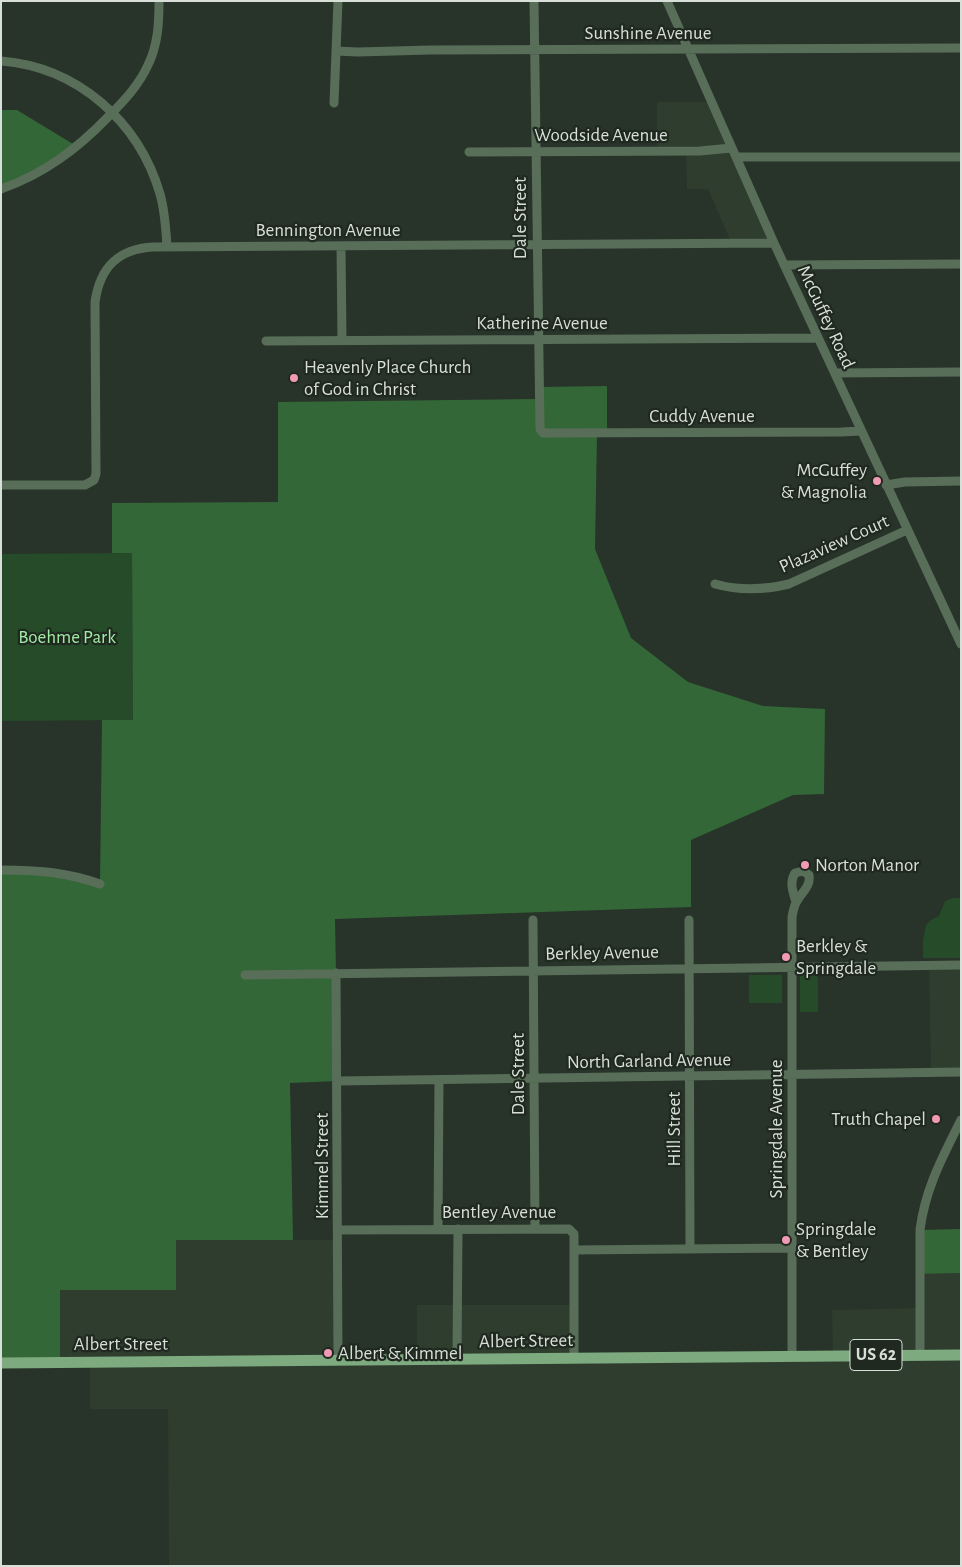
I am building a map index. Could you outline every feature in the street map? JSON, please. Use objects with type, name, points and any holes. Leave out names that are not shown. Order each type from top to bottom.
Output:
[{"type":"main road","name":"Albert Street","points":[[1,1363],[961,1355]]},
{"type":"street","points":[[1,189],[35,176],[65,157],[132,91],[149,64],[156,44],[159,1]]},
{"type":"street","points":[[334,103],[338,1]]},
{"type":"street","name":"Dale Street","points":[[534,1],[538,339],[540,429],[543,433]]},
{"type":"street","name":"McGuffey Road","points":[[667,1],[784,265],[961,644]]},
{"type":"street","name":"Sunshine Avenue","points":[[336,51],[961,48]]},
{"type":"street","points":[[1,61],[34,66],[61,76],[84,88],[112,112],[132,134],[153,171],[164,210],[167,247]]},
{"type":"street","name":"Woodside Avenue","points":[[470,152],[700,151],[731,148]]},
{"type":"street","points":[[736,157],[961,156]]},
{"type":"street","name":"Bennington Avenue","points":[[1,485],[84,485],[92,482],[96,474],[95,302],[99,281],[108,267],[126,253],[139,248],[774,243]]},
{"type":"street","points":[[341,246],[342,340]]},
{"type":"street","points":[[784,265],[961,264]]},
{"type":"street","name":"Katherine Avenue","points":[[266,341],[818,338]]},
{"type":"street","points":[[835,373],[961,372]]},
{"type":"street","name":"Cuddy Avenue","points":[[543,433],[861,431]]},
{"type":"street","points":[[886,485],[906,482],[961,481]]},
{"type":"street","name":"Plazaview Court","points":[[715,584],[754,590],[789,584],[907,530]]},
{"type":"street","points":[[1,870],[50,871],[100,884]]},
{"type":"street","name":"Springdale Avenue","points":[[792,1356],[792,917],[796,902]]},
{"type":"street","name":"Dale Street","points":[[533,920],[535,1228]]},
{"type":"street","name":"Hill Street","points":[[689,920],[690,1248]]},
{"type":"street","name":"Berkley Avenue","points":[[245,975],[961,965]]},
{"type":"street","name":"Kimmel Street","points":[[336,973],[338,1360]]},
{"type":"street","name":"North Garland Avenue","points":[[338,1081],[961,1072]]},
{"type":"street","points":[[438,1229],[439,1080]]},
{"type":"street","points":[[920,1355],[920,1230],[922,1212],[928,1190],[961,1120]]},
{"type":"street","points":[[457,1359],[458,1228]]},
{"type":"street","name":"Bentley Avenue","points":[[338,1230],[569,1229],[574,1234],[574,1250]]},
{"type":"street","points":[[574,1358],[574,1250],[791,1248]]},
{"type":"shaded area","points":[[657,102],[712,102],[774,243],[732,244],[708,189],[687,189],[686,151],[657,151]]},
{"type":"shaded area","points":[[929,965],[961,965],[961,1072],[931,1073]]},
{"type":"shaded area","points":[[176,1240],[338,1240],[338,1360],[417,1359],[417,1305],[574,1305],[574,1357],[833,1355],[832,1310],[920,1308],[920,1274],[961,1273],[961,1566],[169,1566],[168,1409],[90,1409],[90,1362],[60,1362],[59,1290],[176,1290]]},
{"type":"green space","points":[[1,110],[17,110],[78,147],[1,189]]},
{"type":"green space","points":[[607,386],[607,433],[597,433],[595,549],[631,638],[688,682],[763,706],[825,709],[824,794],[793,795],[691,840],[691,907],[335,919],[338,1081],[290,1083],[293,1240],[176,1240],[176,1290],[60,1290],[60,1362],[1,1363],[1,870],[29,870],[100,884],[102,720],[133,720],[132,553],[112,553],[112,503],[278,502],[278,402],[539,399],[539,387]]},
{"type":"green space","name":"Boehme Park","points":[[132,553],[133,720],[1,721],[1,554]]},
{"type":"green space","points":[[961,898],[961,958],[923,958],[923,940],[926,925],[939,916],[945,901]]},
{"type":"green space","points":[[818,974],[818,1012],[800,1012],[800,975]]},
{"type":"green space","points":[[749,975],[782,975],[782,1003],[749,1003]]},
{"type":"green space","points":[[961,1229],[961,1273],[920,1274],[920,1230]]},
{"type":"place","name":"Heavenly Place Church of God in Christ","points":[[294,378]]},
{"type":"place","name":"McGuffey & Magnolia","points":[[877,481]]},
{"type":"place","name":"Norton Manor","points":[[805,865]]},
{"type":"place","name":"Berkley & Springdale","points":[[786,957]]},
{"type":"place","name":"Truth Chapel","points":[[936,1119]]},
{"type":"place","name":"Springdale & Bentley","points":[[786,1240]]},
{"type":"place","name":"Albert & Kimmel","points":[[328,1353]]}]
